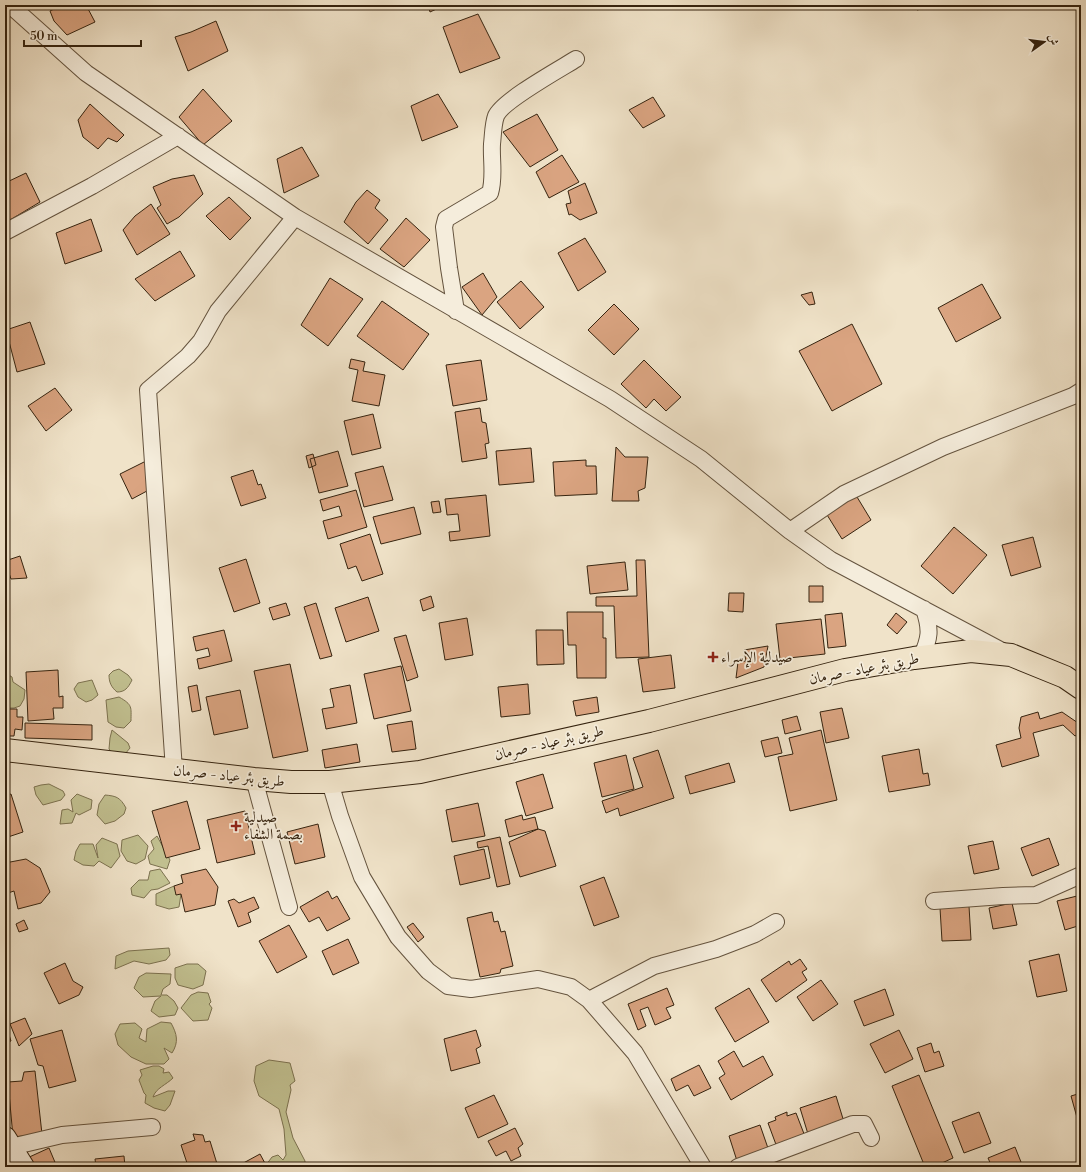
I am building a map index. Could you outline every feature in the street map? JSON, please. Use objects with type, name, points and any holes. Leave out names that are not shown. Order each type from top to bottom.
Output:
[{"type":"highway","name":"طريق بئر عياد - صرمان","points":[[5,750],[254,779],[291,782],[330,782],[420,772],[649,721],[845,670],[972,651],[1011,655],[1059,675],[1081,688]]},
{"type":"street","points":[[10,5],[86,72],[295,217],[610,399],[694,455],[790,531],[831,560],[1011,655]]},
{"type":"street","points":[[456,311],[444,227],[446,219],[490,193],[492,185],[492,146],[496,116],[504,106],[576,59]]},
{"type":"street","points":[[5,232],[92,186],[178,136]]},
{"type":"street","points":[[174,770],[148,390],[188,356],[201,341],[218,311],[295,217]]},
{"type":"street","points":[[790,531],[844,494],[943,447],[1073,396],[1081,390]]},
{"type":"street","points":[[921,658],[926,646],[930,629],[924,609]]},
{"type":"street","points":[[254,779],[289,907]]},
{"type":"street","points":[[330,782],[340,816],[362,877],[398,937],[428,970],[448,986],[471,989],[538,979],[571,987],[589,1000],[635,1053],[703,1167]]},
{"type":"street","points":[[934,901],[1036,894],[1081,875]]},
{"type":"street","points":[[589,1000],[654,966],[716,949],[755,934],[776,922]]},
{"type":"street","points":[[738,1167],[854,1124],[864,1124],[871,1138]]},
{"type":"street","points":[[24,1167],[8,1143],[62,1135],[152,1127]]},
{"type":"shaded area","points":[[119,669],[128,675],[132,680],[126,689],[117,692],[109,680],[109,675],[113,671]]},
{"type":"shaded area","points":[[7,674],[12,677],[13,682],[25,690],[24,699],[20,706],[14,708],[5,708],[5,676]]},
{"type":"shaded area","points":[[92,680],[98,695],[92,700],[86,702],[78,697],[74,689],[78,683]]},
{"type":"shaded area","points":[[119,697],[129,704],[131,709],[131,721],[124,728],[116,727],[108,722],[106,700]]},
{"type":"shaded area","points":[[112,730],[128,743],[130,748],[125,754],[117,758],[109,749]]},
{"type":"shaded area","points":[[49,784],[63,791],[65,795],[61,800],[43,805],[36,795],[34,787]]},
{"type":"shaded area","points":[[77,794],[92,800],[91,809],[79,815],[76,813],[72,823],[60,824],[62,810],[68,809],[73,812],[71,800]]},
{"type":"shaded area","points":[[105,795],[112,796],[122,801],[126,808],[124,814],[115,821],[105,824],[97,815],[99,804]]},
{"type":"shaded area","points":[[138,835],[148,846],[145,859],[136,864],[127,861],[121,851],[122,840]]},
{"type":"shaded area","points":[[157,836],[170,860],[167,869],[150,864],[148,856],[154,849],[151,841]]},
{"type":"shaded area","points":[[102,838],[117,844],[120,856],[111,868],[99,861],[94,866],[83,865],[74,860],[76,851],[80,844],[93,844],[98,858],[96,845]]},
{"type":"shaded area","points":[[160,869],[170,883],[158,889],[151,890],[144,898],[132,895],[131,888],[139,880],[148,880],[150,871]]},
{"type":"shaded area","points":[[174,886],[181,894],[179,907],[169,909],[156,905],[156,894]]},
{"type":"shaded area","points":[[169,948],[170,955],[166,960],[149,964],[134,961],[115,969],[116,956],[128,951]]},
{"type":"shaded area","points":[[187,964],[198,964],[206,971],[203,985],[193,989],[178,985],[175,978],[175,968]]},
{"type":"shaded area","points":[[146,973],[171,974],[170,984],[163,989],[161,995],[167,995],[174,1001],[178,1008],[175,1015],[159,1017],[151,1011],[155,1001],[161,996],[143,997],[134,988],[139,977]]},
{"type":"shaded area","points":[[198,992],[208,993],[211,1002],[209,1004],[212,1008],[208,1020],[193,1021],[181,1008],[191,995]]},
{"type":"shaded area","points":[[161,1022],[171,1023],[175,1031],[176,1038],[176,1045],[172,1053],[164,1048],[169,1059],[164,1064],[146,1064],[131,1057],[118,1045],[115,1034],[120,1024],[135,1023],[142,1029],[139,1038],[146,1042],[147,1029]]},
{"type":"shaded area","points":[[269,1060],[290,1063],[295,1081],[290,1085],[291,1090],[286,1112],[293,1138],[305,1161],[305,1167],[267,1167],[266,1165],[272,1157],[278,1155],[283,1160],[286,1155],[284,1129],[279,1109],[259,1096],[254,1081],[256,1066]]},
{"type":"shaded area","points":[[153,1066],[159,1066],[164,1069],[163,1073],[169,1072],[173,1078],[159,1089],[153,1097],[168,1091],[175,1091],[170,1105],[165,1111],[154,1108],[145,1103],[146,1095],[139,1080],[142,1075],[140,1070]]},
{"type":"building","points":[[62,5],[86,5],[95,22],[67,35],[54,21],[50,11]]},
{"type":"building","points":[[428,5],[445,5],[430,12]]},
{"type":"building","points":[[916,5],[938,5],[917,10]]},
{"type":"building","points":[[478,14],[500,58],[460,73],[443,27]]},
{"type":"building","points":[[216,21],[228,51],[188,71],[175,37]]},
{"type":"building","points":[[203,89],[232,121],[203,145],[179,117]]},
{"type":"building","points":[[438,94],[458,127],[422,141],[411,106]]},
{"type":"building","points":[[653,97],[665,116],[643,128],[629,110]]},
{"type":"building","points":[[90,104],[124,135],[117,142],[108,138],[98,149],[83,137],[78,120]]},
{"type":"building","points":[[537,114],[558,150],[530,167],[503,132]]},
{"type":"building","points":[[302,147],[319,176],[284,193],[277,159]]},
{"type":"building","points":[[562,155],[579,182],[549,198],[536,172]]},
{"type":"building","points":[[26,173],[40,202],[5,223],[5,183]]},
{"type":"building","points":[[194,175],[203,194],[179,217],[167,224],[157,208],[161,205],[153,187],[172,179]]},
{"type":"building","points":[[585,183],[597,213],[580,220],[571,214],[569,215],[566,204],[571,203],[568,191]]},
{"type":"building","points":[[367,190],[380,200],[375,208],[388,220],[368,244],[344,222],[356,202]]},
{"type":"building","points":[[229,197],[251,218],[230,240],[206,216]]},
{"type":"building","points":[[151,204],[170,234],[137,255],[123,230],[135,216]]},
{"type":"building","points":[[406,218],[430,240],[404,267],[380,249]]},
{"type":"building","points":[[91,219],[102,251],[65,264],[56,233]]},
{"type":"building","points":[[585,238],[606,272],[578,291],[558,253]]},
{"type":"building","points":[[180,251],[195,276],[155,301],[135,279]]},
{"type":"building","points":[[483,273],[497,297],[482,315],[462,287]]},
{"type":"building","points":[[330,278],[363,299],[328,346],[301,325]]},
{"type":"building","points":[[521,281],[544,307],[520,329],[497,302]]},
{"type":"building","points":[[982,284],[1001,318],[956,342],[938,308]]},
{"type":"building","points":[[812,292],[815,304],[809,305],[801,295]]},
{"type":"building","points":[[382,301],[429,334],[403,370],[357,336]]},
{"type":"building","points":[[614,304],[639,329],[614,355],[588,330]]},
{"type":"building","points":[[30,322],[45,364],[17,372],[6,330]]},
{"type":"building","points":[[852,324],[882,384],[832,411],[799,351]]},
{"type":"building","points":[[351,359],[365,362],[363,371],[385,375],[379,406],[352,401],[358,370],[349,368]]},
{"type":"building","points":[[481,360],[487,400],[453,406],[446,365]]},
{"type":"building","points":[[644,360],[681,397],[666,411],[654,399],[646,408],[621,384]]},
{"type":"building","points":[[55,388],[72,410],[46,431],[28,406]]},
{"type":"building","points":[[480,408],[482,422],[486,423],[489,443],[485,444],[487,458],[462,462],[455,412]]},
{"type":"building","points":[[373,414],[381,448],[352,455],[344,421]]},
{"type":"building","points":[[616,447],[625,457],[648,457],[645,488],[638,491],[639,501],[612,501]]},
{"type":"building","points":[[531,448],[534,482],[499,485],[496,451]]},
{"type":"building","points":[[338,451],[348,486],[319,493],[310,459]]},
{"type":"building","points":[[313,454],[316,465],[309,468],[306,456]]},
{"type":"building","points":[[148,460],[160,484],[132,499],[120,474]]},
{"type":"building","points":[[586,460],[586,466],[596,466],[597,494],[555,496],[553,462]]},
{"type":"building","points":[[383,466],[393,500],[364,507],[355,473]]},
{"type":"building","points":[[253,470],[258,485],[261,484],[266,498],[241,506],[231,477]]},
{"type":"building","points":[[356,490],[367,527],[328,539],[323,521],[342,516],[339,506],[323,511],[320,500]]},
{"type":"building","points":[[854,492],[871,520],[842,539],[824,510]]},
{"type":"building","points":[[486,495],[490,536],[450,541],[449,532],[460,531],[458,514],[447,515],[445,499]]},
{"type":"building","points":[[439,501],[441,512],[433,513],[431,502]]},
{"type":"building","points":[[414,507],[421,534],[381,544],[373,517]]},
{"type":"building","points":[[954,527],[987,555],[953,594],[921,566]]},
{"type":"building","points":[[370,534],[383,574],[362,581],[356,566],[348,569],[340,544]]},
{"type":"building","points":[[1033,537],[1041,567],[1011,576],[1002,545]]},
{"type":"building","points":[[20,556],[27,578],[11,579],[5,561]]},
{"type":"building","points":[[246,559],[260,603],[234,612],[219,568]]},
{"type":"building","points":[[636,560],[645,560],[649,657],[616,658],[614,606],[596,606],[596,597],[637,596]]},
{"type":"building","points":[[625,562],[628,590],[590,594],[587,566]]},
{"type":"building","points":[[809,586],[823,586],[823,602],[809,602]]},
{"type":"building","points":[[729,593],[744,593],[743,612],[728,611]]},
{"type":"building","points":[[431,596],[434,607],[423,611],[420,600]]},
{"type":"building","points":[[368,597],[379,631],[346,642],[335,608]]},
{"type":"building","points":[[286,603],[290,615],[273,620],[269,608]]},
{"type":"building","points":[[316,603],[332,656],[320,659],[304,607]]},
{"type":"building","points":[[567,612],[603,612],[603,638],[606,638],[606,678],[577,678],[576,645],[568,645]]},
{"type":"building","points":[[842,613],[846,646],[828,648],[825,615]]},
{"type":"building","points":[[896,613],[907,622],[897,634],[887,625]]},
{"type":"building","points":[[467,618],[473,655],[445,660],[439,623]]},
{"type":"building","points":[[821,619],[825,654],[780,659],[776,624]]},
{"type":"building","points":[[224,630],[232,661],[199,669],[197,659],[210,656],[208,648],[196,651],[193,637]]},
{"type":"building","points":[[536,630],[563,630],[564,664],[537,665]]},
{"type":"building","points":[[406,635],[418,677],[407,681],[394,638]]},
{"type":"building","points":[[768,646],[764,667],[736,678],[738,662],[746,661],[744,650]]},
{"type":"building","points":[[671,655],[675,688],[643,692],[638,659]]},
{"type":"building","points":[[290,664],[308,751],[273,758],[254,671]]},
{"type":"building","points":[[401,666],[411,711],[374,719],[364,674]]},
{"type":"building","points":[[58,670],[59,697],[63,696],[63,708],[53,708],[54,719],[28,721],[26,672]]},
{"type":"building","points":[[528,684],[530,714],[501,717],[498,687]]},
{"type":"building","points":[[197,685],[201,710],[192,712],[188,687]]},
{"type":"building","points":[[350,685],[357,723],[326,729],[322,709],[334,707],[330,689]]},
{"type":"building","points":[[240,690],[248,728],[214,735],[206,697]]},
{"type":"building","points":[[597,697],[599,712],[576,716],[573,701]]},
{"type":"building","points":[[842,708],[849,738],[826,743],[820,712]]},
{"type":"building","points":[[5,709],[17,709],[17,717],[23,717],[22,730],[15,729],[14,736],[5,736]]},
{"type":"building","points":[[1038,712],[1040,719],[1062,712],[1081,725],[1081,733],[1075,736],[1063,725],[1033,733],[1039,756],[1002,767],[996,745],[1021,738],[1019,728],[1021,717]]},
{"type":"building","points":[[797,716],[801,730],[785,734],[782,720]]},
{"type":"building","points":[[412,721],[416,749],[392,752],[387,725]]},
{"type":"building","points":[[25,723],[92,725],[92,740],[25,738]]},
{"type":"building","points":[[821,730],[837,800],[790,811],[778,757],[793,754],[789,738]]},
{"type":"building","points":[[778,737],[782,753],[765,757],[761,741]]},
{"type":"building","points":[[357,744],[360,762],[325,768],[322,750]]},
{"type":"building","points":[[919,749],[923,774],[928,773],[930,785],[889,792],[882,756]]},
{"type":"building","points":[[658,750],[674,798],[620,816],[618,808],[606,813],[602,801],[643,787],[633,758]]},
{"type":"building","points":[[626,755],[634,789],[602,797],[594,763]]},
{"type":"building","points":[[729,763],[735,782],[690,794],[685,776]]},
{"type":"building","points":[[543,774],[553,808],[526,816],[516,782]]},
{"type":"building","points":[[11,794],[23,832],[5,838],[5,796]]},
{"type":"building","points":[[187,801],[200,849],[166,858],[152,811]]},
{"type":"building","points":[[478,803],[485,836],[452,842],[446,810]]},
{"type":"building","points":[[245,811],[255,854],[217,863],[207,820]]},
{"type":"building","points":[[522,815],[523,820],[535,817],[538,829],[509,837],[505,820]]},
{"type":"building","points":[[318,824],[325,857],[295,864],[287,832]]},
{"type":"building","points":[[538,829],[545,831],[556,866],[520,877],[509,842]]},
{"type":"building","points":[[500,837],[510,884],[497,887],[488,846],[478,848],[477,842]]},
{"type":"building","points":[[1049,838],[1059,865],[1032,876],[1021,848]]},
{"type":"building","points":[[993,841],[999,869],[974,874],[968,846]]},
{"type":"building","points":[[484,849],[490,878],[460,885],[454,856]]},
{"type":"building","points":[[26,859],[40,868],[50,892],[41,903],[18,909],[14,891],[8,893],[5,878],[5,863]]},
{"type":"building","points":[[206,869],[218,887],[215,905],[185,912],[181,894],[176,895],[174,886],[183,883],[181,875]]},
{"type":"building","points":[[604,877],[619,917],[594,926],[580,886]]},
{"type":"building","points":[[328,891],[332,899],[337,896],[350,919],[327,931],[319,917],[309,922],[300,907]]},
{"type":"building","points":[[1081,895],[1081,925],[1065,930],[1057,901]]},
{"type":"building","points":[[254,897],[259,908],[248,913],[251,922],[238,927],[228,901],[234,899],[239,903]]},
{"type":"building","points":[[1012,903],[1017,925],[993,929],[989,908]]},
{"type":"building","points":[[969,906],[971,940],[942,941],[940,908]]},
{"type":"building","points":[[492,912],[494,922],[498,921],[501,932],[505,931],[513,966],[501,969],[500,973],[480,977],[467,918]]},
{"type":"building","points":[[24,920],[28,929],[19,932],[16,924]]},
{"type":"building","points":[[413,923],[424,937],[418,942],[407,927]]},
{"type":"building","points":[[289,925],[307,957],[277,973],[259,941]]},
{"type":"building","points":[[348,939],[359,963],[333,975],[322,951]]},
{"type":"building","points":[[1059,954],[1067,991],[1037,997],[1029,961]]},
{"type":"building","points":[[800,959],[807,969],[802,972],[807,980],[776,1002],[761,980],[789,961],[791,965]]},
{"type":"building","points":[[65,963],[73,981],[83,987],[79,995],[59,1004],[44,973]]},
{"type":"building","points":[[821,980],[838,1004],[813,1021],[797,997]]},
{"type":"building","points":[[667,988],[674,1005],[666,1008],[671,1018],[655,1025],[648,1007],[640,1010],[646,1026],[638,1030],[628,1004]]},
{"type":"building","points":[[749,988],[769,1022],[735,1042],[715,1008]]},
{"type":"building","points":[[885,989],[894,1015],[864,1026],[854,1001]]},
{"type":"building","points":[[25,1018],[32,1034],[19,1046],[10,1024]]},
{"type":"building","points":[[5,1022],[11,1041],[5,1043]]},
{"type":"building","points":[[62,1030],[76,1081],[49,1088],[43,1066],[38,1065],[30,1039]]},
{"type":"building","points":[[476,1030],[481,1046],[476,1049],[480,1063],[451,1071],[444,1039]]},
{"type":"building","points":[[899,1030],[913,1059],[885,1073],[870,1044]]},
{"type":"building","points":[[931,1043],[934,1053],[939,1051],[944,1066],[925,1072],[917,1048]]},
{"type":"building","points":[[734,1051],[743,1067],[763,1056],[773,1075],[731,1100],[719,1078],[725,1074],[718,1061]]},
{"type":"building","points":[[699,1065],[711,1088],[694,1096],[688,1085],[676,1091],[671,1079]]},
{"type":"building","points":[[35,1071],[42,1134],[13,1137],[8,1082],[22,1081],[24,1072]]},
{"type":"building","points":[[919,1075],[953,1158],[933,1167],[925,1167],[892,1086]]},
{"type":"building","points":[[1081,1093],[1081,1132],[1071,1096]]},
{"type":"building","points":[[494,1095],[508,1124],[478,1138],[465,1108]]},
{"type":"building","points":[[836,1096],[844,1122],[808,1134],[800,1108]]},
{"type":"building","points":[[787,1112],[787,1116],[796,1113],[806,1139],[778,1150],[768,1123],[776,1120],[775,1117]]},
{"type":"building","points":[[979,1112],[991,1143],[964,1153],[952,1122]]},
{"type":"building","points":[[760,1125],[770,1154],[738,1164],[729,1136]]},
{"type":"building","points":[[515,1128],[523,1144],[518,1148],[521,1156],[511,1161],[506,1151],[496,1156],[488,1141]]},
{"type":"building","points":[[193,1134],[203,1135],[205,1142],[210,1141],[218,1167],[184,1167],[187,1163],[181,1145],[195,1140]]},
{"type":"building","points":[[1015,1147],[1023,1167],[992,1167],[988,1158]]},
{"type":"building","points":[[49,1148],[57,1167],[29,1167],[25,1159]]},
{"type":"building","points":[[260,1154],[267,1167],[236,1167]]},
{"type":"building","points":[[124,1156],[125,1167],[96,1167],[95,1159]]},
{"type":"place","name":"صيدلية الإسراء","points":[[713,657]]},
{"type":"place","name":"صيدلية بصمة الشفاء","points":[[236,826]]}]
